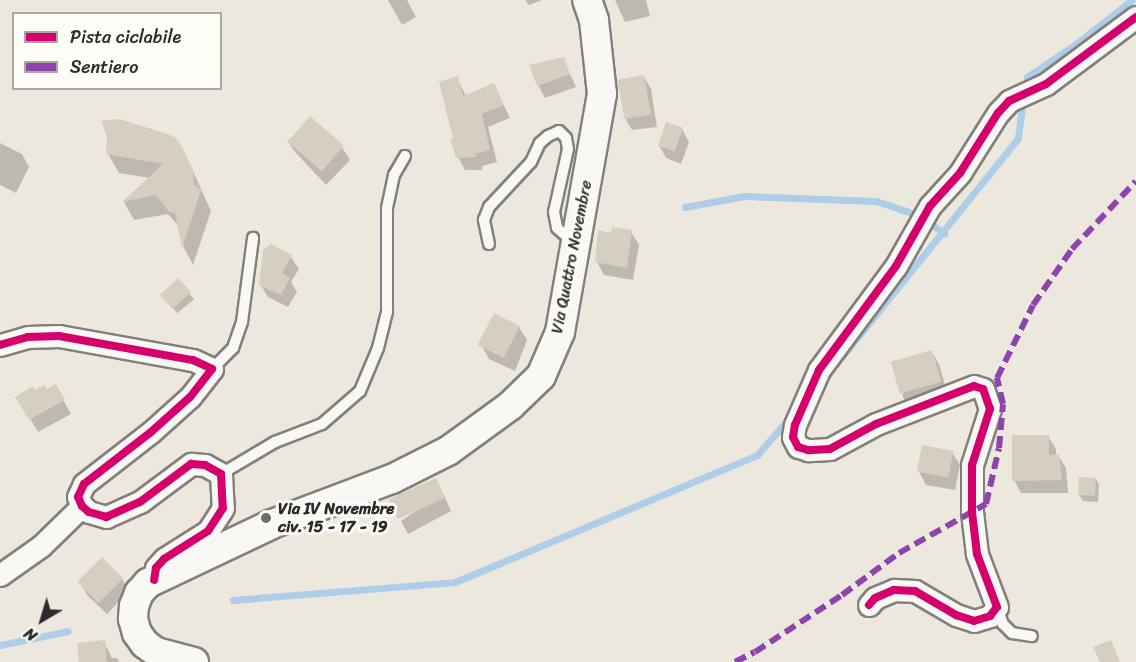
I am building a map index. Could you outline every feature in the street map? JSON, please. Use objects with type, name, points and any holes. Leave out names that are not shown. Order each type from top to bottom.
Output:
[{"type":"main road","name":"Via Quattro Novembre","points":[[194,662],[156,652],[145,644],[137,633],[133,619],[134,606],[139,593],[154,580],[272,524],[392,479],[447,451],[510,406],[541,376],[560,332],[602,94],[594,20],[587,0]]},
{"type":"street","points":[[868,605],[875,598],[894,590],[915,591],[956,615],[974,621],[990,616],[998,607],[977,554],[972,512],[972,465],[990,409],[983,389],[974,386],[895,416],[830,448],[808,450],[798,447],[793,436],[795,425],[819,370],[896,266],[930,206],[960,173],[998,113],[1009,101],[1046,84],[1136,17]]},
{"type":"street","points":[[0,345],[28,337],[59,336],[193,360],[212,369],[190,397],[151,432],[84,484],[78,497],[82,506],[89,512],[106,517],[140,502],[191,464],[206,465],[221,474],[223,508],[208,531],[164,558],[156,568],[154,580]]},
{"type":"street","points":[[0,575],[41,546],[82,506]]},
{"type":"lane","points":[[489,244],[484,220],[489,207],[531,162],[540,143],[559,131],[566,138],[568,149],[554,212],[557,228],[576,244]]},
{"type":"lane","points":[[221,474],[275,442],[322,424],[360,391],[378,348],[387,311],[387,208],[394,175],[405,156]]},
{"type":"lane","points":[[212,369],[232,348],[242,322],[253,238]]},
{"type":"lane","points":[[998,607],[1003,624],[1012,633],[1032,636]]},
{"type":"building","points":[[564,57],[570,74],[537,86],[529,65]]},
{"type":"building","points":[[644,75],[651,114],[624,119],[617,80]]},
{"type":"building","points":[[458,76],[463,96],[494,83],[504,105],[482,114],[490,150],[475,154],[476,157],[456,158],[450,139],[453,139],[439,82]]},
{"type":"building","points":[[310,116],[344,146],[322,171],[288,142]]},
{"type":"building","points":[[119,119],[168,134],[176,138],[181,145],[193,170],[194,185],[201,190],[182,249],[175,213],[169,212],[156,195],[122,202],[163,164],[106,154],[107,136],[101,121]]},
{"type":"building","points":[[666,122],[683,128],[675,151],[658,146]]},
{"type":"building","points":[[612,227],[632,230],[627,268],[595,262],[598,230],[611,233]]},
{"type":"building","points":[[271,244],[292,255],[282,273],[290,278],[281,295],[259,285],[263,250]]},
{"type":"building","points":[[178,278],[191,292],[173,309],[160,295]]},
{"type":"building","points":[[494,313],[520,326],[503,358],[478,345]]},
{"type":"building","points":[[932,350],[941,382],[900,394],[891,362]]},
{"type":"building","points":[[56,384],[65,400],[29,420],[15,397],[33,386],[35,390],[44,385],[47,389]]},
{"type":"building","points":[[1012,435],[1049,435],[1049,455],[1059,454],[1062,480],[1012,481]]},
{"type":"building","points":[[922,445],[953,451],[948,478],[917,472]]},
{"type":"building","points":[[1079,477],[1096,478],[1095,496],[1078,495]]},
{"type":"building","points":[[436,478],[445,498],[397,519],[388,499]]},
{"type":"building","points":[[102,557],[123,578],[98,603],[77,582]]},
{"type":"building","points":[[105,640],[107,662],[79,662],[77,643]]},
{"type":"building","points":[[1111,640],[1120,662],[1100,662],[1093,647]]},
{"type":"waterway","points":[[1027,77],[1076,44],[1132,0]]},
{"type":"waterway","points":[[827,375],[1018,138],[1022,105]]},
{"type":"waterway","points":[[685,207],[744,196],[876,201],[918,215],[944,233]]},
{"type":"waterway","points":[[233,600],[455,582],[757,455],[790,417]]},
{"type":"waterway","points":[[0,645],[68,631]]},
{"type":"marked path","points":[[735,662],[755,652],[842,595],[899,553],[986,504],[999,448],[1003,404],[997,378],[1033,305],[1072,249],[1136,181]]},
{"type":"cycle path","points":[[869,605],[875,598],[894,590],[915,591],[956,615],[974,621],[990,616],[997,607],[977,554],[972,512],[972,465],[990,409],[983,389],[974,386],[876,424],[830,449],[808,450],[798,447],[793,437],[795,425],[819,370],[896,266],[930,206],[960,173],[998,113],[1009,101],[1046,84],[1136,17]]},
{"type":"cycle path","points":[[0,345],[28,337],[59,336],[193,360],[212,369],[190,397],[151,432],[84,484],[78,497],[82,506],[89,512],[106,517],[140,502],[191,464],[205,465],[221,474],[223,508],[208,531],[164,559],[156,568],[154,580]]},
{"type":"place","name":"Via IV Novembre civ. 15 - 17 - 19","points":[[266,518]]}]
